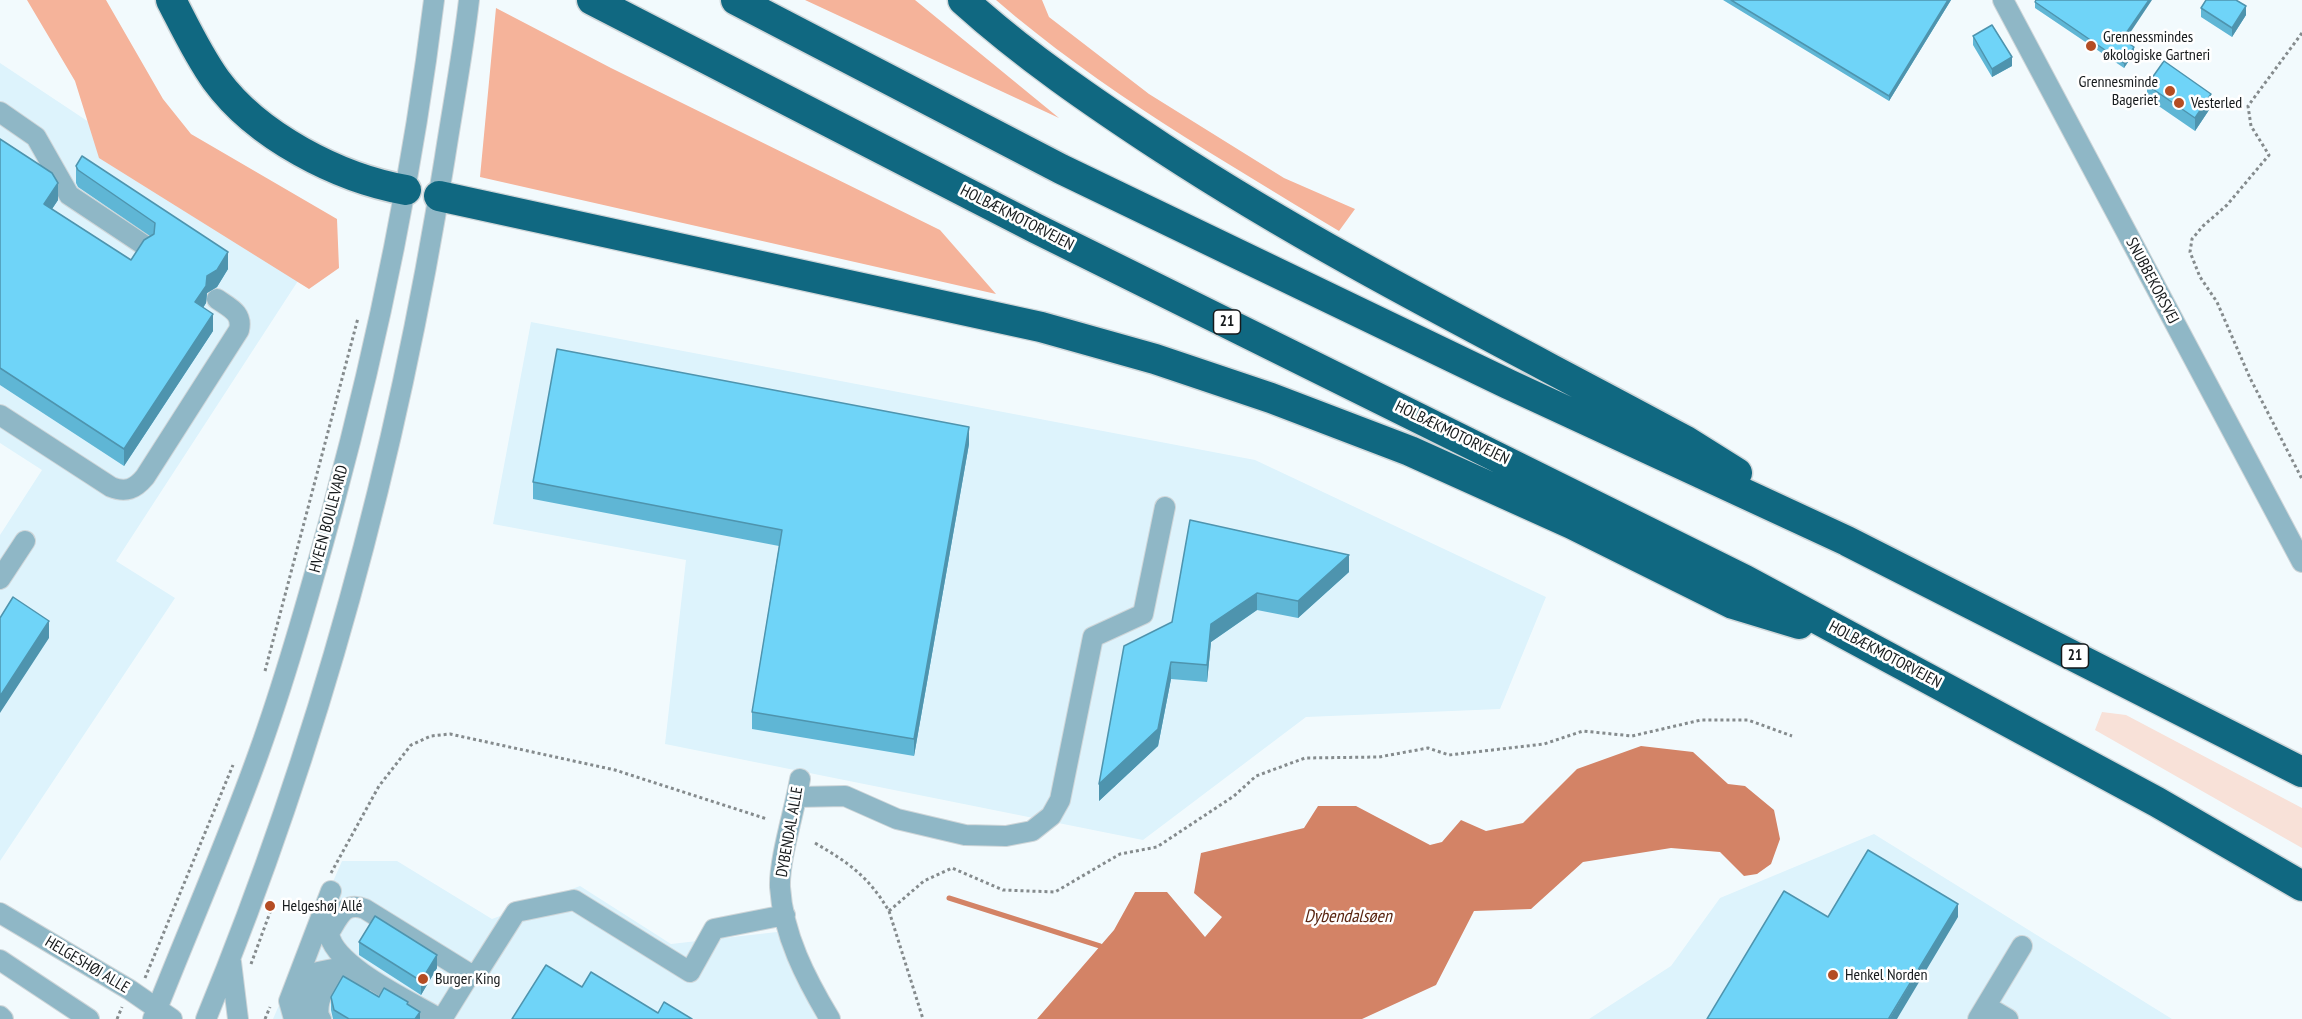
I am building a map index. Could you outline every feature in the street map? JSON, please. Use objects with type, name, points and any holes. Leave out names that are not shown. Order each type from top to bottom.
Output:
[{"type":"highway","points":[[171,0],[216,80],[232,100],[282,141],[325,164],[389,187],[406,190]]},
{"type":"highway","name":"HOLBÆKMOTORVEJEN","points":[[592,0],[1035,228],[1484,449],[1862,643],[2157,802],[2302,886]]},
{"type":"highway","name":"21","points":[[736,0],[1072,175],[1508,384],[1847,541],[2302,772]]},
{"type":"highway","points":[[963,0],[1090,101],[1206,176],[1319,244],[1686,441],[1847,541]]},
{"type":"highway","points":[[439,196],[1041,327],[1155,359],[1271,398],[1410,451],[1572,524],[1732,604],[1862,643]]},
{"type":"street","name":"SNUBBEKORSVEJ","points":[[2003,0],[2302,562]]},
{"type":"street","name":"HVEEN BOULEVARD","points":[[161,1016],[259,753],[310,592],[363,393],[406,190],[434,2]]},
{"type":"street","points":[[206,1019],[288,803],[349,608],[400,398],[439,196],[467,10]]},
{"type":"street","points":[[0,112],[36,136],[69,195],[144,245]]},
{"type":"street","points":[[406,190],[439,196]]},
{"type":"street","points":[[0,415],[111,487],[124,491],[130,489],[145,477],[239,330],[241,322],[238,314],[217,299]]},
{"type":"street","name":"DYBENDAL ALLE","points":[[830,1019],[814,992],[788,934],[780,886],[798,788],[845,796],[897,819],[965,835],[1006,836],[1032,831],[1041,826],[1060,800],[1093,637],[1143,614],[1164,507]]},
{"type":"street","points":[[0,579],[25,540]]},
{"type":"street","points":[[294,1019],[289,1001],[329,886]]},
{"type":"street","points":[[470,974],[441,1019],[352,966],[331,944],[329,933],[343,909],[350,906],[365,909],[470,974],[476,975],[516,912],[574,900],[690,972],[714,929],[785,915]]},
{"type":"street","name":"HELGESHØJ ALLE","points":[[0,912],[138,996],[161,1016]]},
{"type":"street","points":[[2008,1019],[1982,1012],[2022,946]]},
{"type":"street","points":[[0,960],[89,1019]]},
{"type":"street","points":[[230,960],[238,1019]]},
{"type":"street","points":[[320,1019],[306,1009],[303,998],[318,972],[333,969],[417,1019]]},
{"type":"path","points":[[2302,33],[2248,106],[2251,126],[2269,156],[2227,205],[2192,239],[2190,252],[2200,277],[2217,302],[2250,378],[2302,479]]},
{"type":"path","points":[[264,672],[360,310]]},
{"type":"path","points":[[889,911],[924,881],[952,868],[1003,890],[1055,892],[1120,854],[1157,847],[1234,796],[1256,776],[1305,758],[1379,757],[1428,748],[1449,755],[1544,744],[1583,731],[1632,736],[1701,720],[1748,720],[1792,736]]},
{"type":"path","points":[[329,886],[346,842],[379,786],[411,745],[431,736],[450,734],[552,754],[615,770],[767,819]]},
{"type":"path","points":[[138,996],[234,761]]},
{"type":"path","points":[[814,843],[853,865],[881,897],[889,911],[923,1019]]},
{"type":"path","points":[[250,967],[273,907]]},
{"type":"path","points":[[265,1019],[275,997]]},
{"type":"shaded area","points":[[27,0],[106,0],[163,99],[191,134],[337,219],[339,268],[309,289],[99,158],[75,81]]},
{"type":"shaded area","points":[[805,0],[915,0],[1059,118]]},
{"type":"shaded area","points":[[996,0],[1042,0],[1049,17],[1149,94],[1284,178],[1355,209],[1339,231],[1119,94],[1036,33]]},
{"type":"shaded area","points":[[496,8],[611,68],[940,230],[996,294],[480,177]]},
{"type":"shaded area","points":[[0,63],[307,267],[116,561],[175,598],[0,861],[0,535],[42,470],[0,443]]},
{"type":"shaded area","points":[[531,322],[1255,460],[1546,597],[1500,709],[1306,717],[1143,840],[665,744],[686,560],[493,524]]},
{"type":"shaded area","points":[[2102,712],[2126,715],[2302,808],[2302,848],[2095,730]]},
{"type":"shaded area","points":[[1874,834],[2172,1019],[1589,1019],[1671,966],[1720,898]]},
{"type":"shaded area","points":[[342,861],[397,861],[492,919],[580,886],[671,944],[777,932],[817,1019],[273,1019]]},
{"type":"water","name":"Dybendalsøen","points":[[1641,746],[1693,752],[1728,784],[1745,786],[1774,810],[1780,839],[1771,864],[1757,874],[1744,876],[1720,852],[1671,848],[1583,862],[1531,909],[1474,911],[1436,985],[1362,1019],[1037,1019],[1114,930],[1135,892],[1167,892],[1205,937],[1222,917],[1194,893],[1201,853],[1304,828],[1318,806],[1356,806],[1430,845],[1442,842],[1461,820],[1486,831],[1523,823],[1577,769]]},
{"type":"building","points":[[1731,0],[1948,0],[1889,96]]},
{"type":"building","points":[[2036,0],[2149,0],[2122,39],[2134,47],[2124,63],[2035,2]]},
{"type":"building","points":[[2206,0],[2236,0],[2246,6],[2232,28],[2201,8]]},
{"type":"building","points":[[1992,25],[2012,57],[1992,69],[1973,36]]},
{"type":"building","points":[[2164,61],[2211,94],[2195,118],[2147,85]]},
{"type":"building","points":[[0,139],[52,173],[58,183],[44,204],[131,260],[144,240],[154,234],[155,223],[78,170],[76,166],[82,156],[228,252],[217,270],[207,276],[206,286],[195,302],[213,314],[124,449],[0,368]]},
{"type":"building","points":[[557,349],[969,427],[914,739],[752,712],[782,530],[533,482]]},
{"type":"building","points":[[1190,520],[1349,555],[1298,601],[1257,593],[1211,624],[1207,665],[1171,662],[1158,729],[1099,784],[1124,646],[1172,622]]},
{"type":"building","points":[[13,597],[49,621],[0,696],[0,618]]},
{"type":"building","name":"Henkel Norden","points":[[1868,850],[1958,904],[1889,1018],[1891,1019],[1707,1019],[1784,891],[1828,917]]},
{"type":"building","points":[[375,916],[437,955],[421,981],[359,942]]},
{"type":"building","points":[[546,965],[582,987],[591,972],[658,1013],[664,1002],[692,1019],[512,1019]]},
{"type":"building","points":[[343,976],[379,997],[384,988],[420,1012],[415,1019],[349,1019],[334,1010],[331,997]]},
{"type":"waterway","points":[[949,898],[1100,946]]},
{"type":"place","name":"Grennessmindes økologiske Gartneri","points":[[2091,46]]},
{"type":"place","name":"Grennesminde Bageriet","points":[[2170,91]]},
{"type":"place","name":"Vesterled","points":[[2179,103]]},
{"type":"place","name":"Helgeshøj Allé","points":[[270,906]]},
{"type":"place","name":"Henkel Norden","points":[[1833,975]]},
{"type":"place","name":"Burger King","points":[[423,979]]}]
